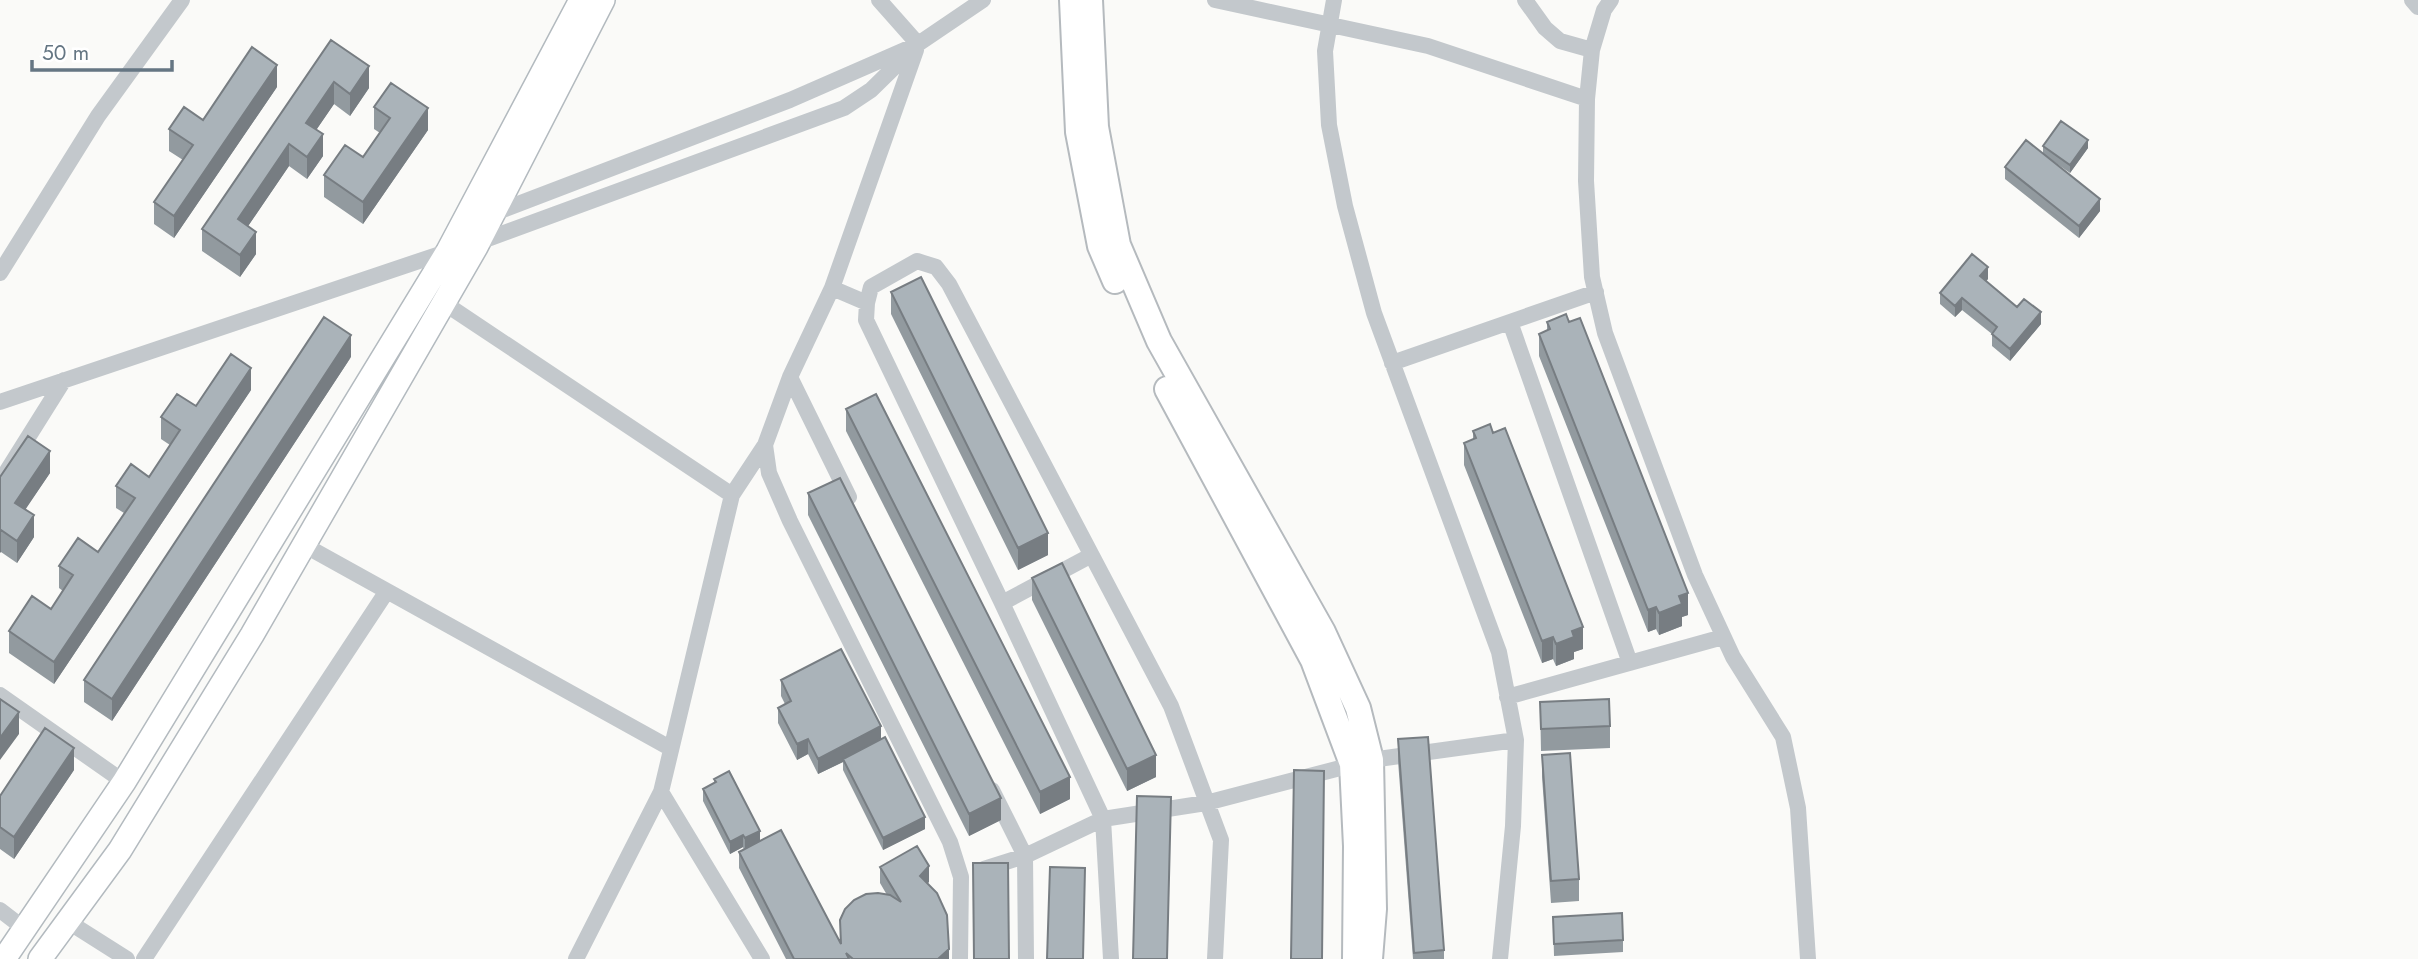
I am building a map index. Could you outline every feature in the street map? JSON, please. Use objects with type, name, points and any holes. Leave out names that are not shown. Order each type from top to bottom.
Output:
[{"type":"main road","points":[[4,959],[124,782],[448,251],[581,0]]},
{"type":"main road","points":[[40,959],[120,850],[304,545],[479,242],[603,0]]},
{"type":"main road","points":[[1072,0],[1078,132],[1100,246],[1142,344],[1313,660],[1362,762],[1356,846],[1355,959]]},
{"type":"main road","points":[[1090,0],[1096,127],[1118,245],[1158,341],[1322,632],[1358,708],[1374,909],[1370,959]]},
{"type":"street","points":[[0,273],[98,116],[182,0]]},
{"type":"street","points":[[879,0],[918,44]]},
{"type":"street","points":[[0,402],[479,242],[844,108],[871,90],[918,44],[982,0]]},
{"type":"street","points":[[1215,0],[1428,46],[1587,99]]},
{"type":"street","points":[[1334,0],[1325,51],[1332,139],[1348,219],[1374,313],[1499,652],[1516,740],[1513,826],[1500,959]]},
{"type":"street","points":[[1525,0],[1545,27],[1560,41],[1592,50]]},
{"type":"street","points":[[1611,0],[1604,10],[1592,50],[1587,99],[1586,181],[1595,292],[1605,333],[1695,575],[1744,676],[1783,737],[1798,808],[1808,959]]},
{"type":"street","points":[[2412,0],[2418,7]]},
{"type":"street","points":[[448,251],[495,211],[790,100],[918,44]]},
{"type":"street","points":[[576,959],[661,792],[732,495],[765,445],[790,377],[832,288],[918,44]]},
{"type":"street","points":[[1111,959],[1103,819],[866,320],[871,287],[917,261],[936,267],[949,284],[1171,706],[1221,840],[1215,959]]},
{"type":"street","points":[[832,288],[867,303]]},
{"type":"street","points":[[1392,363],[1595,292]]},
{"type":"street","points":[[444,303],[732,495]]},
{"type":"street","points":[[1510,322],[1630,663]]},
{"type":"street","points":[[790,377],[856,512]]},
{"type":"street","points":[[0,482],[64,380]]},
{"type":"street","points":[[765,445],[769,473],[790,521],[950,842],[961,877],[960,959]]},
{"type":"street","points":[[304,545],[670,748]]},
{"type":"street","points":[[1002,603],[1090,556]]},
{"type":"street","points":[[144,959],[387,591]]},
{"type":"street","points":[[1507,697],[1723,637]]},
{"type":"street","points":[[0,695],[124,782]]},
{"type":"street","points":[[961,877],[1024,856],[1103,819],[1206,803],[1362,762],[1516,740]]},
{"type":"street","points":[[982,770],[1024,856],[1026,959]]},
{"type":"street","points":[[661,792],[762,959]]},
{"type":"street","points":[[0,910],[26,930]]},
{"type":"street","points":[[67,921],[127,959]]},
{"type":"building","points":[[331,40],[369,66],[350,94],[334,82],[306,123],[323,134],[307,157],[289,144],[238,219],[256,232],[240,255],[202,229]]},
{"type":"building","points":[[252,47],[277,65],[174,216],[154,202],[193,145],[169,129],[184,107],[203,120]]},
{"type":"building","points":[[391,83],[428,108],[363,202],[324,175],[345,145],[363,157],[390,118],[374,107]]},
{"type":"building","points":[[2061,121],[2088,140],[2070,165],[2043,146]]},
{"type":"building","points":[[2026,140],[2100,199],[2079,226],[2005,167]]},
{"type":"building","points":[[1972,254],[1988,267],[1980,276],[2017,307],[2024,299],[2041,312],[2010,349],[1992,334],[1997,327],[1962,298],[1955,306],[1940,293]]},
{"type":"building","points":[[921,277],[1048,533],[1018,548],[891,292]]},
{"type":"building","points":[[1566,314],[1569,322],[1580,318],[1688,593],[1679,596],[1682,604],[1659,613],[1656,607],[1648,610],[1539,334],[1550,329],[1547,322]]},
{"type":"building","points":[[324,317],[351,335],[112,699],[84,680]]},
{"type":"building","points":[[231,354],[251,368],[54,662],[9,631],[32,596],[51,609],[73,575],[59,566],[78,538],[98,552],[135,498],[116,486],[131,464],[149,477],[180,430],[161,417],[177,394],[196,406]]},
{"type":"building","points":[[876,394],[1070,777],[1040,792],[846,409]]},
{"type":"building","points":[[1490,424],[1493,433],[1505,428],[1583,627],[1572,631],[1574,637],[1556,644],[1553,637],[1542,641],[1464,443],[1476,438],[1473,431]]},
{"type":"building","points":[[28,436],[50,451],[15,503],[34,515],[17,541],[0,531],[0,477]]},
{"type":"building","points":[[840,478],[1001,798],[969,814],[808,493]]},
{"type":"building","points":[[1062,563],[1156,755],[1127,769],[1032,578]]},
{"type":"building","points":[[841,649],[881,726],[818,759],[808,739],[797,744],[778,708],[791,701],[781,680]]},
{"type":"building","points":[[0,699],[19,712],[0,738]]},
{"type":"building","points":[[1609,699],[1610,726],[1541,729],[1540,702]]},
{"type":"building","points":[[45,728],[74,748],[14,837],[0,827],[0,796]]},
{"type":"building","points":[[885,737],[925,817],[883,838],[843,759]]},
{"type":"building","points":[[1428,737],[1444,950],[1414,953],[1398,739]]},
{"type":"building","points":[[1570,753],[1579,879],[1551,881],[1542,755]]},
{"type":"building","points":[[1294,770],[1324,771],[1322,959],[1291,959]]},
{"type":"building","points":[[729,771],[760,831],[730,842],[703,789]]},
{"type":"building","points":[[1137,796],[1171,797],[1167,959],[1133,959]]},
{"type":"building","points":[[781,830],[841,944],[840,920],[845,909],[854,900],[866,894],[878,893],[890,895],[901,902],[880,867],[917,846],[929,866],[920,876],[937,893],[947,915],[949,949],[938,959],[853,959],[846,953],[849,959],[794,959],[739,852]]},
{"type":"building","points":[[973,863],[1008,863],[1009,959],[974,959]]},
{"type":"building","points":[[1050,867],[1085,868],[1083,959],[1047,959]]},
{"type":"building","points":[[1622,913],[1623,940],[1554,944],[1553,917]]}]
